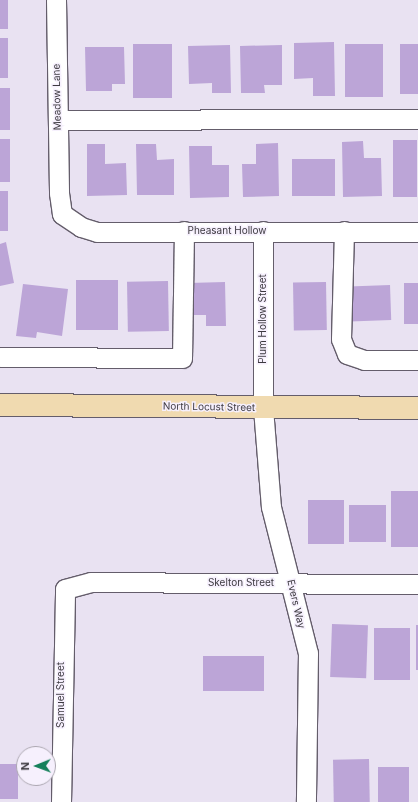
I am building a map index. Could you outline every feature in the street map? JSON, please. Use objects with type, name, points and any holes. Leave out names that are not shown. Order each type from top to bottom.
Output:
[{"type":"main road","name":"North Locust Street","points":[[0,405],[418,408]]},
{"type":"street","name":"Meadow Lane","points":[[56,0],[59,193]]},
{"type":"street","points":[[58,120],[418,119]]},
{"type":"street","name":"Pheasant Hollow","points":[[59,193],[62,214],[97,232],[418,232]]},
{"type":"street","points":[[0,357],[182,358],[184,231]]},
{"type":"street","name":"Plum Hollow Street","points":[[263,231],[263,408]]},
{"type":"street","points":[[344,232],[341,339],[347,354],[364,360],[418,360]]},
{"type":"street","name":"Evers Way","points":[[263,408],[270,507],[292,583],[308,654],[306,802]]},
{"type":"street","name":"Skelton Street","points":[[65,589],[91,582],[418,584]]},
{"type":"street","name":"Samuel Street","points":[[61,802],[65,589]]},
{"type":"building","points":[[0,0],[8,0],[8,29],[0,29]]},
{"type":"building","points":[[0,38],[8,38],[8,78],[0,78]]},
{"type":"building","points":[[334,42],[335,96],[313,96],[313,78],[294,79],[294,43]]},
{"type":"building","points":[[133,44],[172,44],[172,98],[133,98]]},
{"type":"building","points":[[345,44],[383,44],[383,97],[345,97]]},
{"type":"building","points":[[400,44],[418,44],[418,94],[400,94]]},
{"type":"building","points":[[230,45],[231,93],[212,93],[212,83],[189,84],[188,46]]},
{"type":"building","points":[[282,45],[282,85],[264,85],[265,93],[241,93],[240,46]]},
{"type":"building","points":[[85,47],[124,47],[125,84],[112,84],[112,91],[86,91]]},
{"type":"building","points":[[0,88],[10,88],[10,130],[0,130]]},
{"type":"building","points":[[0,139],[10,139],[10,182],[0,182]]},
{"type":"building","points":[[393,140],[417,140],[417,197],[393,197]]},
{"type":"building","points":[[363,141],[364,158],[381,158],[382,196],[343,197],[342,142]]},
{"type":"building","points":[[278,143],[279,196],[243,197],[242,164],[256,164],[256,144]]},
{"type":"building","points":[[87,144],[105,144],[105,164],[126,163],[127,195],[87,196]]},
{"type":"building","points":[[136,144],[156,144],[157,160],[174,159],[174,195],[137,195]]},
{"type":"building","points":[[189,146],[212,146],[212,165],[229,165],[229,197],[190,198]]},
{"type":"building","points":[[292,159],[335,159],[335,196],[292,196]]},
{"type":"building","points":[[0,191],[8,191],[8,231],[0,231]]},
{"type":"building","points":[[6,242],[14,283],[0,286],[0,244]]},
{"type":"building","points":[[76,280],[118,280],[118,330],[76,330]]},
{"type":"building","points":[[168,281],[169,331],[128,332],[127,282]]},
{"type":"building","points":[[225,282],[226,326],[206,326],[206,315],[188,315],[188,283]]},
{"type":"building","points":[[326,282],[327,330],[294,331],[293,283]]},
{"type":"building","points":[[404,283],[418,283],[418,324],[404,324]]},
{"type":"building","points":[[23,284],[68,289],[62,336],[37,332],[36,338],[16,336]]},
{"type":"building","points":[[390,285],[391,320],[350,321],[349,286]]},
{"type":"building","points":[[391,491],[418,491],[418,547],[391,547]]},
{"type":"building","points":[[308,500],[344,500],[344,544],[308,544]]},
{"type":"building","points":[[349,505],[386,505],[386,542],[349,542]]},
{"type":"building","points":[[332,624],[368,625],[366,678],[330,677]]},
{"type":"building","points":[[416,625],[418,625],[418,670],[416,670]]},
{"type":"building","points":[[374,628],[410,628],[410,680],[374,680]]},
{"type":"building","points":[[203,656],[264,656],[264,691],[203,691]]},
{"type":"building","points":[[369,759],[370,802],[334,802],[333,760]]},
{"type":"building","points":[[0,764],[16,764],[16,786],[18,786],[18,799],[0,799]]},
{"type":"building","points":[[378,767],[409,767],[409,802],[378,802]]}]
